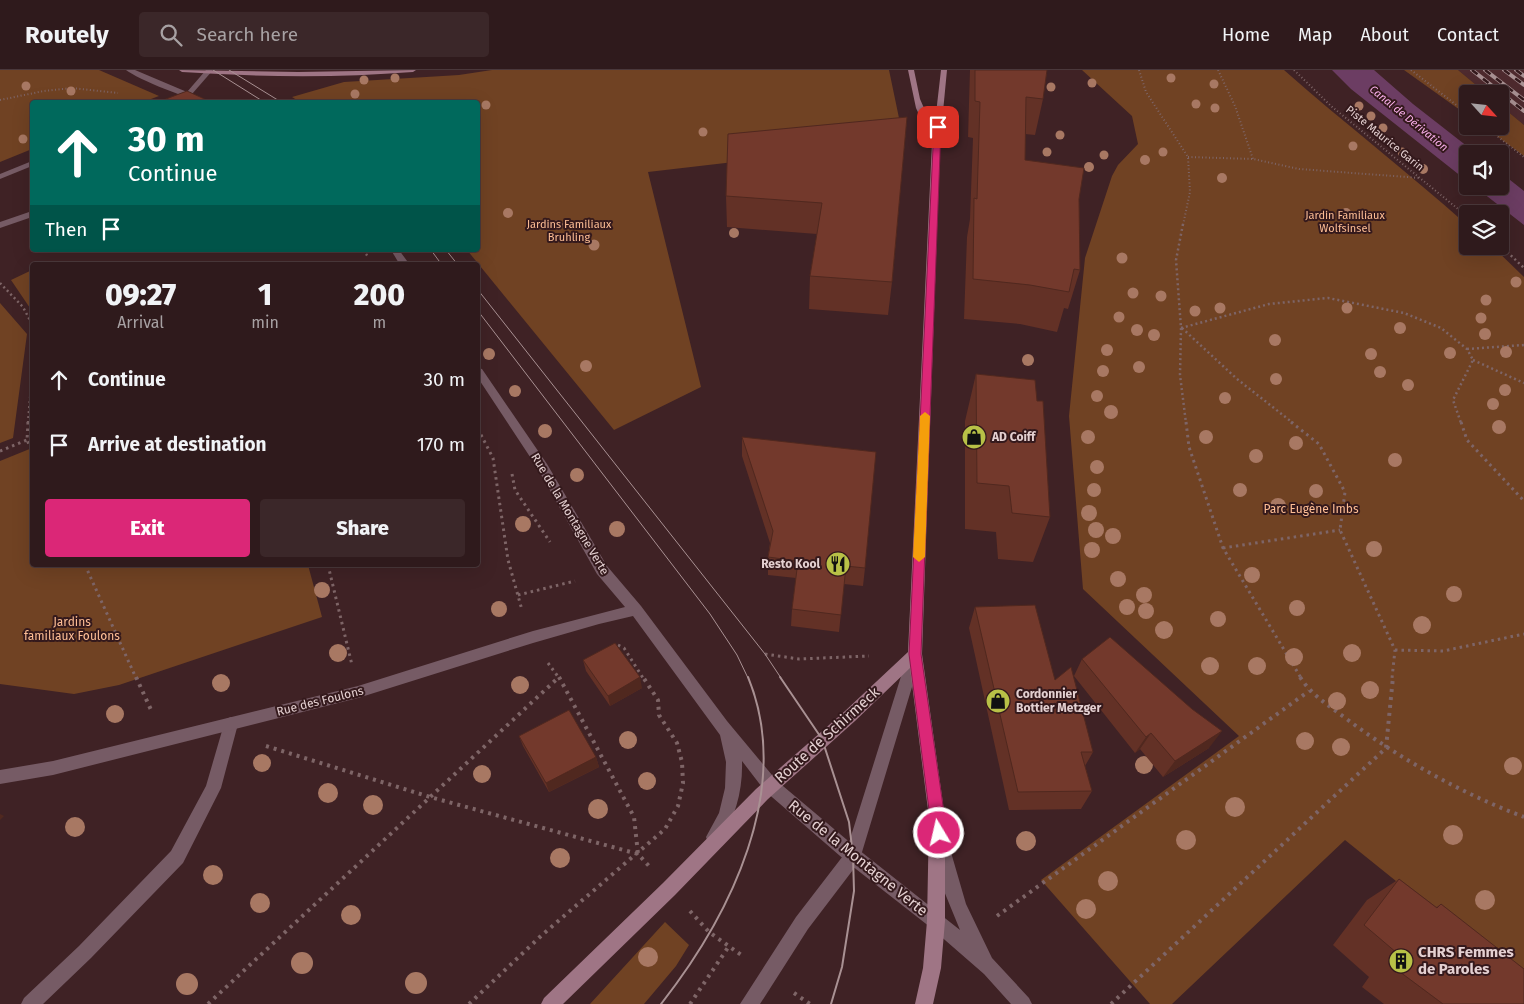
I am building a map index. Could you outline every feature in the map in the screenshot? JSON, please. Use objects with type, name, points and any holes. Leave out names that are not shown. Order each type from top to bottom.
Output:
[{"type":"main road","points":[[182,70],[275,75],[413,70]]},
{"type":"main road","points":[[911,70],[913,92],[921,116],[936,143]]},
{"type":"main road","points":[[924,1004],[932,968],[936,921],[937,818],[915,654],[936,143],[944,70]]},
{"type":"main road","name":"Route de Schirmeck","points":[[550,1004],[670,889],[771,786],[850,716],[915,654]]},
{"type":"street","points":[[129,70],[202,100]]},
{"type":"street","points":[[179,100],[188,95],[210,71]]},
{"type":"street","points":[[0,177],[30,164]]},
{"type":"street","points":[[0,225],[30,215]]},
{"type":"street","name":"Rue de la Montagne Verte","points":[[480,374],[543,466],[602,570],[636,610],[722,726],[771,786],[853,856],[936,921],[990,968]]},
{"type":"street","name":"Rue des Foulons","points":[[0,777],[53,768],[358,692],[599,618],[636,610]]},
{"type":"street","points":[[749,1004],[802,923],[853,856],[915,654]]},
{"type":"street","points":[[30,1004],[85,952],[177,858],[213,788],[231,724]]},
{"type":"street","name":"Rue de la Montagne Verte","points":[[703,854],[720,830],[727,813],[734,776],[734,758],[730,743],[722,726]]},
{"type":"street","points":[[937,818],[944,863],[970,935],[990,968],[1023,1004]]},
{"type":"path","points":[[1139,70],[1146,92],[1188,157],[1190,192],[1176,260],[1181,328],[1180,375],[1189,447],[1223,548],[1309,691],[1386,748],[1484,802],[1524,817]]},
{"type":"path","points":[[1218,70],[1235,106],[1253,159]]},
{"type":"path","name":"Piste Maurice Garin","points":[[1294,70],[1331,106],[1459,210]]},
{"type":"path","points":[[1411,70],[1459,107]]},
{"type":"path","points":[[0,100],[44,91],[72,88],[121,94]]},
{"type":"path","points":[[1496,135],[1524,157]]},
{"type":"path","points":[[1188,157],[1253,159],[1299,169],[1420,178]]},
{"type":"path","points":[[1509,254],[1524,268]]},
{"type":"path","points":[[0,283],[23,307],[30,320]]},
{"type":"path","points":[[1181,328],[1269,304],[1328,298],[1404,313],[1441,328],[1466,349],[1473,360],[1524,382]]},
{"type":"path","points":[[1111,1004],[1386,748],[1395,650],[1340,530],[1345,492],[1319,444],[1237,379],[1181,328]]},
{"type":"path","points":[[1466,349],[1524,345]]},
{"type":"path","points":[[1473,360],[1453,400],[1467,440],[1524,501]]},
{"type":"path","points":[[30,401],[27,440],[30,447]]},
{"type":"path","points":[[480,433],[494,458],[508,560],[523,614]]},
{"type":"path","points":[[0,451],[27,440]]},
{"type":"path","points":[[510,464],[515,490],[550,543]]},
{"type":"path","points":[[1223,548],[1340,530]]},
{"type":"path","points":[[86,567],[153,714],[157,742]]},
{"type":"path","points":[[328,567],[358,692]]},
{"type":"path","points":[[469,1004],[542,935],[665,829],[678,806],[683,783],[682,762],[677,744],[659,715],[658,700],[624,648],[614,642],[571,574]]},
{"type":"path","points":[[518,595],[576,581]]},
{"type":"path","points":[[1395,650],[1443,651],[1524,634]]},
{"type":"path","points":[[765,654],[800,659],[915,654]]},
{"type":"path","points":[[545,658],[559,678],[634,817],[638,854]]},
{"type":"path","points":[[208,1004],[559,678]]},
{"type":"path","points":[[970,935],[1309,691]]},
{"type":"path","points":[[225,745],[257,744],[430,797],[638,854],[709,932],[808,1003]]},
{"type":"path","points":[[690,1004],[729,946]]},
{"type":"shaded area","points":[[1458,70],[1524,70],[1524,125],[1509,112],[1509,85],[1476,85]]},
{"type":"green space","points":[[0,70],[99,70],[159,96],[148,100],[30,100],[30,150],[0,162]]},
{"type":"green space","name":"Jardins Familiaux Bruhling","points":[[492,70],[889,70],[904,142],[648,172],[701,387],[614,430],[480,266],[480,262],[477,262],[469,252],[480,252],[480,100],[297,100],[292,97],[344,82],[459,75]]},
{"type":"green space","name":"Parc Eugène Imbs","points":[[1082,70],[1284,70],[1459,218],[1459,255],[1501,255],[1524,277],[1524,984],[1345,840],[1172,1004],[1150,1004],[1041,880],[1239,736],[1083,589],[1069,416],[1085,258],[1112,176],[1118,165],[1138,144],[1132,116]]},
{"type":"green space","points":[[1404,70],[1458,70],[1476,85],[1459,85],[1459,109]]},
{"type":"green space","points":[[1509,112],[1524,125],[1524,156],[1495,135],[1509,135]]},
{"type":"green space","points":[[30,271],[30,308],[11,280]]},
{"type":"green space","points":[[0,303],[27,334],[13,438],[0,443]]},
{"type":"green space","name":"Jardins familiaux Foulons","points":[[30,449],[30,567],[309,567],[322,617],[119,685],[74,694],[0,684],[0,461]]},
{"type":"green space","points":[[665,922],[689,945],[676,966],[644,1004],[590,1004]]},
{"type":"water","name":"Canal de Dérivation","points":[[1332,70],[1374,70],[1413,104],[1465,145],[1459,145],[1459,175],[1351,89]]},
{"type":"water","points":[[1509,179],[1524,191],[1524,225],[1509,213],[1509,205],[1498,205],[1486,195],[1509,195]]},
{"type":"building","points":[[975,70],[1047,70],[1043,99],[1026,97],[1025,160],[1084,168],[1079,199],[1080,270],[1074,269],[1069,292],[1030,285],[973,279],[974,198],[977,199],[980,102],[975,101]]},
{"type":"building","points":[[187,91],[207,100],[163,100]]},
{"type":"building","points":[[907,117],[892,282],[810,276],[822,203],[726,196],[728,134]]},
{"type":"building","points":[[976,374],[1035,380],[1037,401],[1043,401],[1050,517],[1012,513],[1009,486],[977,483]]},
{"type":"building","points":[[742,437],[876,452],[865,568],[846,566],[841,615],[792,609],[798,561],[768,557],[773,531]]},
{"type":"building","points":[[1035,605],[1055,680],[1071,667],[1093,752],[1081,752],[1092,791],[1018,792],[975,607]]},
{"type":"building","points":[[1110,637],[1192,709],[1222,731],[1175,761],[1151,733],[1146,737],[1082,659]]},
{"type":"building","points":[[615,643],[640,677],[608,696],[583,660]]},
{"type":"building","points":[[569,710],[596,757],[546,783],[519,736]]},
{"type":"building","points":[[1399,879],[1437,908],[1441,904],[1524,969],[1524,1004],[1443,1004],[1396,969],[1404,959],[1364,925]]},
{"type":"tram line","points":[[213,70],[261,100]]},
{"type":"tram line","points":[[229,70],[278,100]]},
{"type":"tram line","points":[[432,252],[440,262]]},
{"type":"tram line","points":[[448,252],[456,262]]},
{"type":"tram line","points":[[480,293],[765,654],[781,678]]},
{"type":"tram line","points":[[480,314],[710,614],[737,655],[748,678]]},
{"type":"tram line","points":[[661,1004],[710,932],[731,891],[748,850],[759,806],[764,763],[760,720],[748,677]]},
{"type":"tram line","points":[[780,677],[822,739],[849,822],[853,856],[854,891],[842,967],[831,1004]]},
{"type":"railway","points":[[1472,70],[1524,111]]},
{"type":"railway","points":[[1485,70],[1524,100]]},
{"type":"railway","points":[[1504,70],[1524,85]]},
{"type":"railway","points":[[1516,70],[1524,76]]},
{"type":"slow traffic","points":[[919,557],[925,416]]},
{"type":"place","name":"AD Coiff","points":[[974,437]]},
{"type":"place","name":"Resto Kool","points":[[838,564]]},
{"type":"place","name":"Cordonnier Bottier Metzger","points":[[998,701]]},
{"type":"place","name":"CHRS Femmes de Paroles","points":[[1401,961]]},
{"type":"route","points":[[938,127],[915,654],[939,833]]},
{"type":"park label","name":"Jardin Familiaux Wolfsinsel","points":[[1345,221]]}]
